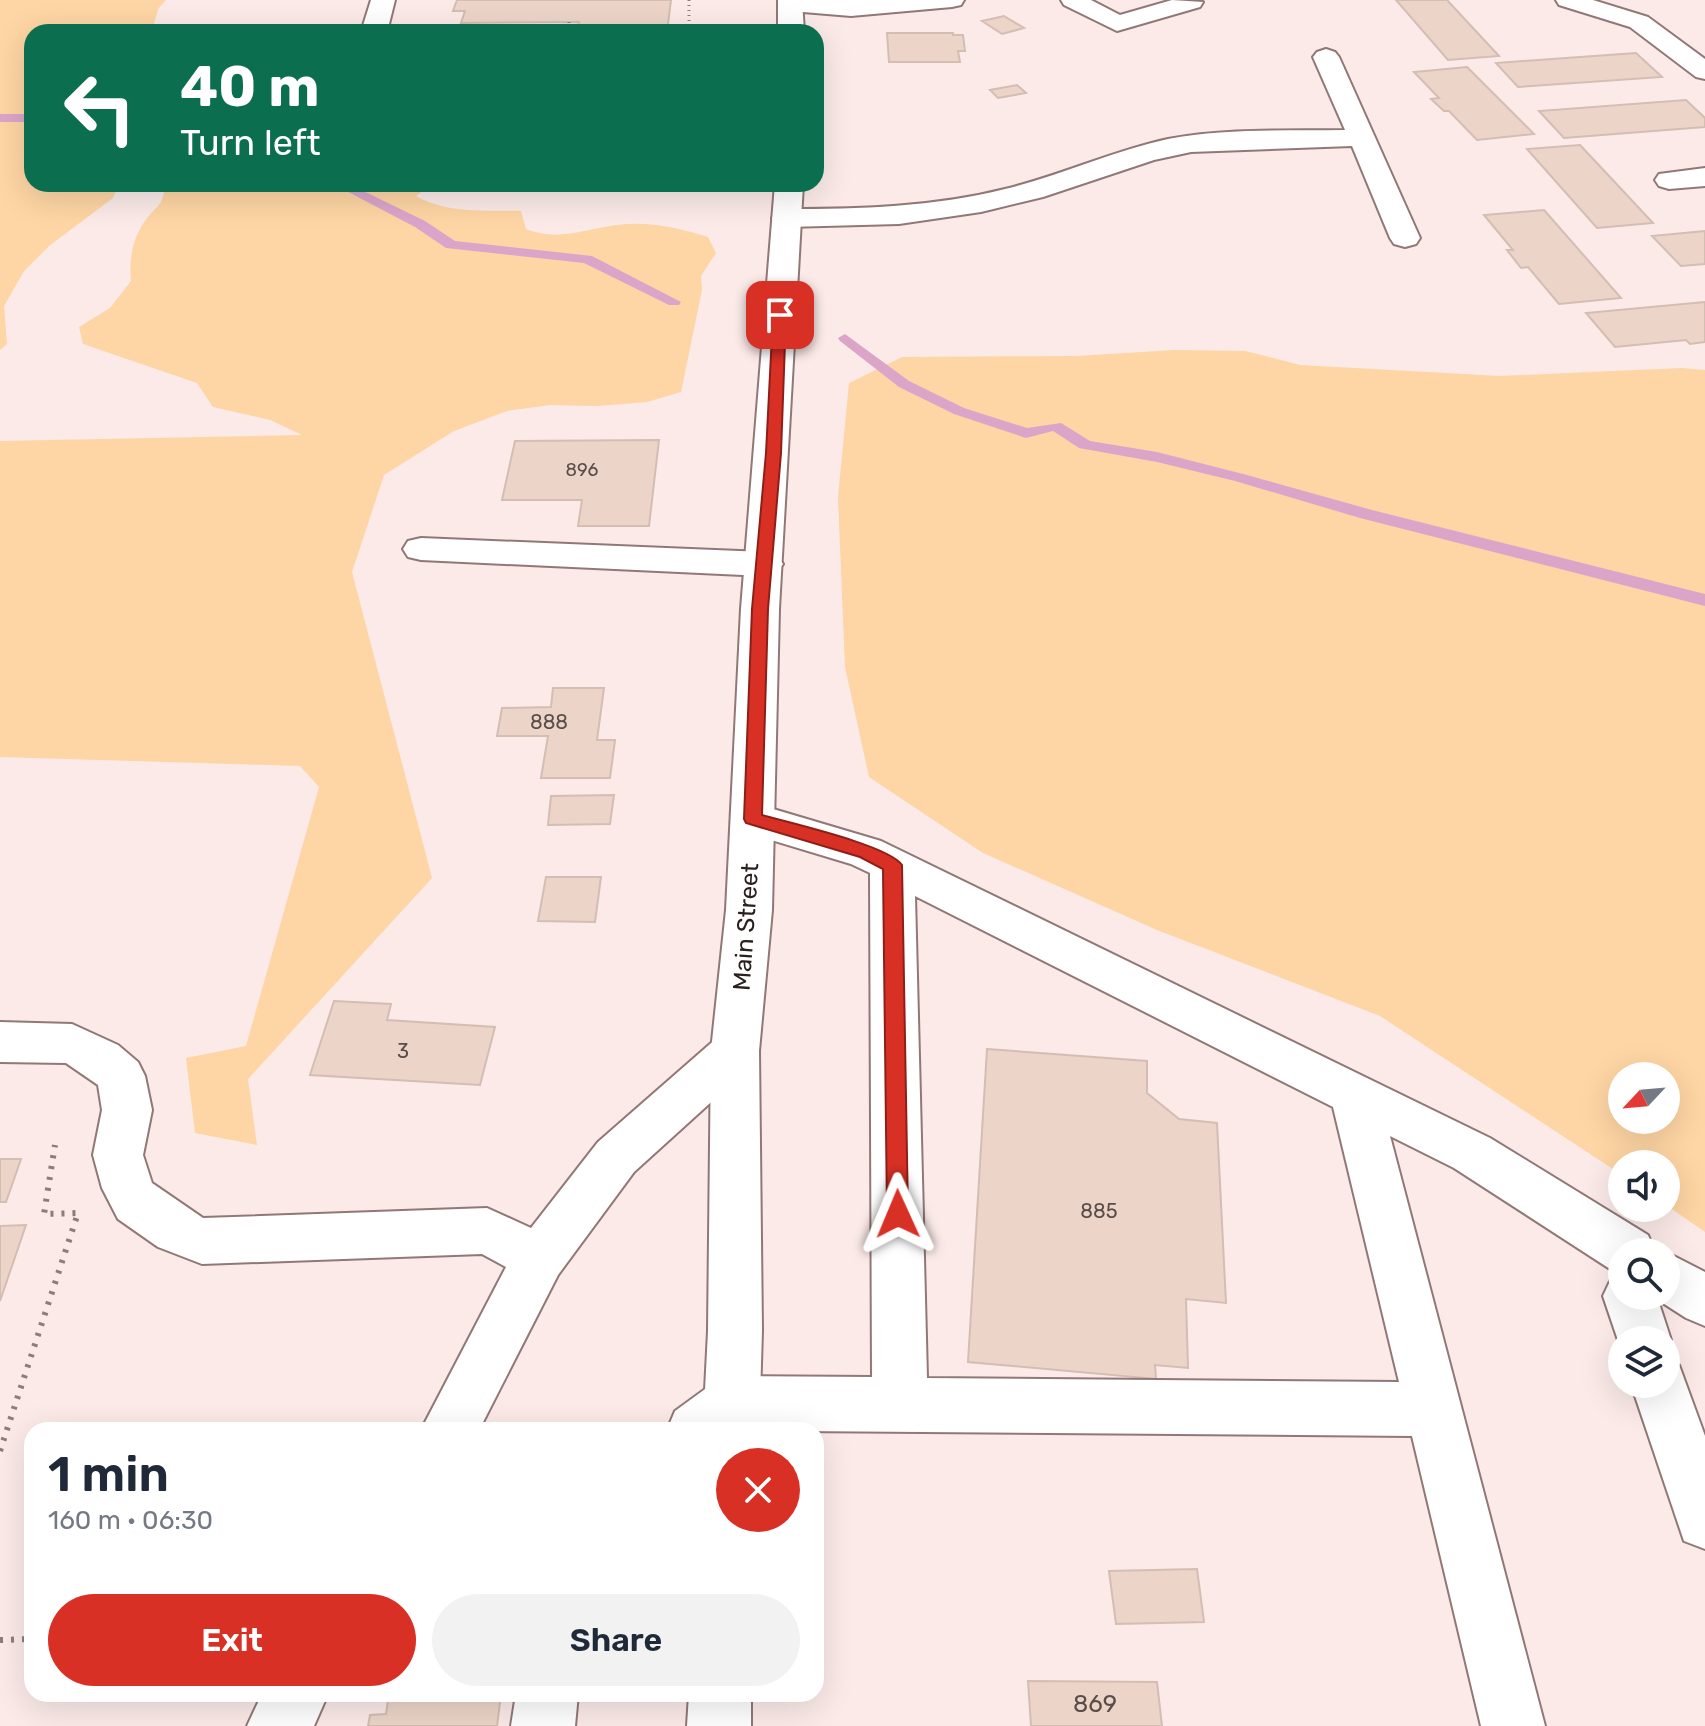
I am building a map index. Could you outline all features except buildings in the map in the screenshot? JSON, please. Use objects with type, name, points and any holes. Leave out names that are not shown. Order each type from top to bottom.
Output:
[{"type":"main road","points":[[376,24],[383,0]]},
{"type":"main road","points":[[791,24],[790,2],[815,8],[858,8],[952,0]]},
{"type":"main road","points":[[1073,0],[1117,24],[1191,2],[1187,0]]},
{"type":"main road","points":[[1568,0],[1639,22],[1705,71]]},
{"type":"main road","points":[[1326,57],[1405,238]]},
{"type":"main road","points":[[787,218],[899,217],[946,211],[1014,196],[1128,157],[1190,144],[1362,138]]},
{"type":"main road","points":[[1669,180],[1705,177]]},
{"type":"main road","name":"Main Street","points":[[719,1421],[735,1051],[749,910],[764,564],[789,192]]},
{"type":"main road","points":[[421,549],[764,564]]},
{"type":"main road","points":[[753,819],[866,852],[1472,1153],[1608,1246]]},
{"type":"main road","points":[[892,865],[900,1404]]},
{"type":"main road","points":[[0,1042],[72,1044],[101,1059],[121,1076],[127,1110],[118,1155],[128,1188],[136,1203],[177,1231],[202,1241],[487,1231],[539,1258]]},
{"type":"main road","points":[[453,1422],[539,1258],[616,1157],[735,1051]]},
{"type":"main road","points":[[1355,1095],[1513,1726]]},
{"type":"main road","points":[[1680,1285],[1705,1301]]},
{"type":"main road","points":[[1664,1398],[1705,1520]]},
{"type":"main road","points":[[719,1421],[900,1404],[1434,1409]]},
{"type":"main road","points":[[279,1726],[292,1702]]},
{"type":"main road","points":[[543,1726],[546,1702]]},
{"type":"main road","points":[[719,1726],[720,1702]]},
{"type":"path","points":[[689,0],[689,24]]},
{"type":"path","points":[[0,1451],[78,1213],[44,1214],[57,1139]]},
{"type":"path","points":[[0,1640],[24,1639]]},
{"type":"shaded area","points":[[0,0],[166,0],[158,9],[154,24],[24,24],[24,192],[116,192],[113,198],[49,246],[24,271],[4,306],[7,344],[0,350]]},
{"type":"shaded area","points":[[164,192],[421,192],[416,196],[441,206],[481,211],[521,211],[526,229],[538,233],[561,235],[617,225],[652,225],[708,237],[716,253],[701,276],[702,290],[681,392],[647,402],[597,406],[550,405],[507,411],[454,431],[384,475],[352,572],[432,878],[248,1079],[257,1145],[195,1133],[186,1058],[246,1046],[319,787],[300,766],[0,757],[0,441],[302,435],[270,420],[213,407],[197,383],[83,344],[79,327],[110,308],[131,281],[134,242],[145,221],[161,202]]},
{"type":"shaded area","points":[[1245,351],[1300,365],[1500,376],[1682,368],[1705,370],[1705,1232],[1680,1215],[1680,1150],[1608,1150],[1608,1166],[1380,1016],[1157,930],[983,853],[869,777],[845,667],[838,497],[849,383],[902,357]]},
{"type":"waterway","points":[[0,118],[24,118]]},
{"type":"waterway","points":[[355,192],[420,224],[451,245],[587,259],[674,302]]},
{"type":"waterway","points":[[845,338],[904,384],[959,411],[1026,433],[1056,426],[1085,445],[1157,457],[1705,600]]},
{"type":"route","points":[[780,315],[760,609],[753,819],[866,852],[892,865],[898,1214]]}]
